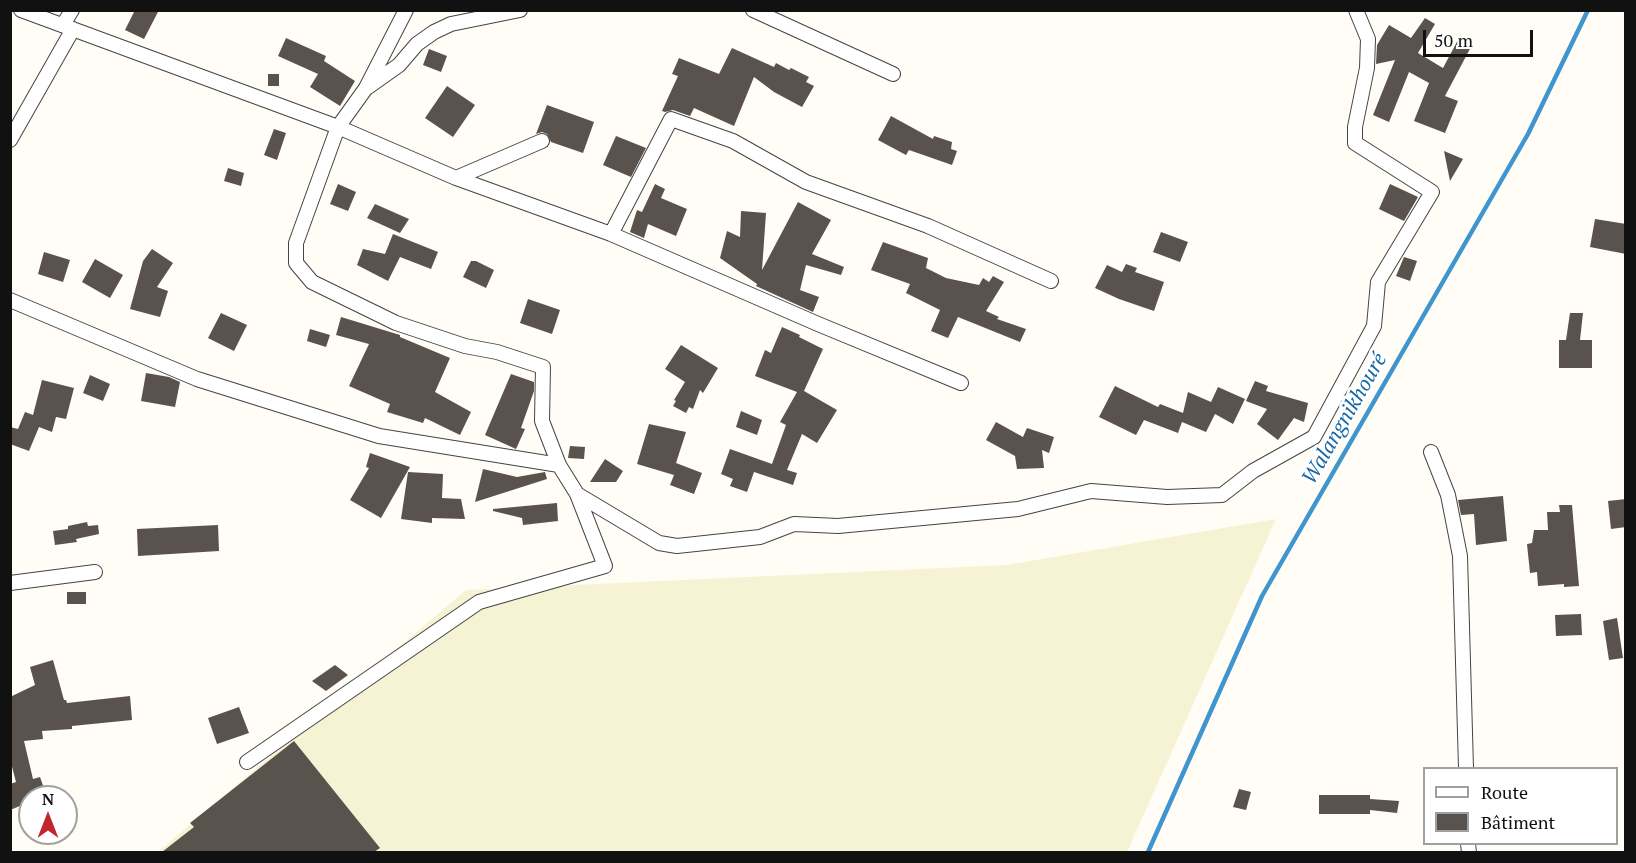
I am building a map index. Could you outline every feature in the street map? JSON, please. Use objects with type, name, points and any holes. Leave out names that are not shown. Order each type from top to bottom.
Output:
[{"type":"street","points":[[21,10],[338,127],[456,178],[610,234],[961,383]]},
{"type":"street","points":[[10,140],[14,127],[68,27],[72,10]]},
{"type":"street","points":[[247,762],[479,602],[605,566],[577,494],[559,465],[542,421],[543,367],[497,352],[465,346],[396,323],[312,282],[296,263],[296,243],[338,127],[366,88],[406,10]]},
{"type":"street","points":[[366,88],[399,64],[417,44],[434,32],[452,24],[520,10]]},
{"type":"street","points":[[753,10],[893,74]]},
{"type":"street","points":[[577,494],[659,543],[677,546],[760,537],[794,524],[838,526],[1018,509],[1091,491],[1167,497],[1222,495],[1253,471],[1314,437],[1374,326],[1378,282],[1432,192],[1355,143],[1355,127],[1367,68],[1368,39],[1356,10]]},
{"type":"street","points":[[610,234],[671,119],[733,141],[806,182],[928,226],[1051,281]]},
{"type":"street","points":[[456,178],[542,141]]},
{"type":"street","points":[[10,300],[196,379],[379,436],[559,465]]},
{"type":"street","points":[[1431,452],[1448,495],[1460,556],[1466,767]]},
{"type":"street","points":[[10,583],[95,572]]},
{"type":"shaded area","points":[[1276,519],[1127,852],[158,852],[466,590],[1007,565]]},
{"type":"building","points":[[135,10],[159,10],[144,39],[125,30]]},
{"type":"building","points":[[1425,18],[1435,24],[1418,53],[1443,68],[1459,38],[1472,45],[1445,96],[1458,101],[1445,133],[1414,121],[1429,83],[1409,72],[1389,122],[1373,115],[1395,60],[1376,64],[1377,45],[1389,25],[1411,38]]},
{"type":"building","points":[[286,38],[326,56],[324,61],[355,81],[340,106],[310,87],[318,74],[278,56]]},
{"type":"building","points":[[732,48],[774,67],[776,63],[809,77],[806,82],[814,86],[802,107],[774,92],[754,77],[734,126],[694,108],[690,116],[673,110],[662,111],[678,76],[672,74],[679,58],[719,74]]},
{"type":"building","points":[[429,49],[447,56],[441,72],[423,65]]},
{"type":"building","points":[[268,74],[279,74],[279,86],[268,86]]},
{"type":"building","points":[[447,86],[475,105],[453,137],[425,118]]},
{"type":"building","points":[[547,105],[594,122],[583,153],[551,142],[547,134],[542,132],[536,134]]},
{"type":"building","points":[[891,116],[933,139],[934,136],[952,142],[951,149],[957,151],[952,165],[909,150],[906,155],[878,140]]},
{"type":"building","points":[[274,129],[286,133],[277,160],[264,155]]},
{"type":"building","points":[[616,136],[646,148],[631,177],[603,165]]},
{"type":"building","points":[[1444,151],[1463,159],[1450,181]]},
{"type":"building","points":[[228,168],[244,173],[241,186],[224,181]]},
{"type":"building","points":[[338,184],[356,192],[348,211],[330,204]]},
{"type":"building","points":[[655,184],[665,189],[661,198],[687,209],[676,236],[648,224],[644,238],[630,232],[637,210],[642,212]]},
{"type":"building","points":[[1390,184],[1418,197],[1404,221],[1379,209]]},
{"type":"building","points":[[798,202],[831,220],[812,254],[844,267],[841,275],[806,265],[800,290],[819,297],[813,312],[756,286],[757,284],[720,258],[727,231],[740,237],[741,211],[766,213],[762,270]]},
{"type":"building","points":[[375,204],[409,219],[400,233],[367,218]]},
{"type":"building","points":[[1595,219],[1626,224],[1626,254],[1590,247]]},
{"type":"building","points":[[1161,232],[1188,242],[1180,262],[1153,252]]},
{"type":"building","points":[[393,234],[438,252],[431,269],[400,257],[388,281],[357,265],[363,249],[385,254]]},
{"type":"building","points":[[883,242],[928,258],[926,268],[946,278],[979,285],[983,278],[989,282],[993,276],[1004,282],[986,311],[999,317],[997,319],[1026,329],[1020,342],[958,317],[948,338],[931,331],[940,310],[906,293],[910,284],[871,270]]},
{"type":"building","points":[[152,249],[173,263],[157,287],[168,291],[160,317],[130,309],[143,261]]},
{"type":"building","points":[[44,252],[70,260],[63,282],[38,274]]},
{"type":"building","points":[[1404,257],[1417,261],[1410,281],[1396,276]]},
{"type":"building","points":[[95,259],[123,275],[110,298],[82,282]]},
{"type":"building","points":[[471,261],[476,261],[494,270],[486,288],[463,277]]},
{"type":"building","points":[[1126,264],[1137,268],[1135,272],[1164,282],[1154,311],[1095,288],[1107,265],[1122,272]]},
{"type":"building","points":[[528,299],[560,310],[552,334],[520,323]]},
{"type":"building","points":[[221,313],[247,325],[234,351],[208,338]]},
{"type":"building","points":[[1570,313],[1583,313],[1580,340],[1592,340],[1592,368],[1559,368],[1559,340],[1566,340]]},
{"type":"building","points":[[341,317],[400,335],[400,337],[450,358],[435,392],[471,412],[460,435],[425,418],[423,423],[387,412],[390,404],[349,386],[369,344],[336,335]]},
{"type":"building","points":[[782,327],[823,349],[804,391],[837,410],[817,443],[802,434],[787,470],[797,473],[793,485],[754,472],[747,492],[730,486],[733,479],[721,474],[730,449],[772,464],[786,425],[780,422],[797,392],[755,376],[765,350],[771,353]]},
{"type":"building","points":[[310,329],[330,335],[326,347],[307,341]]},
{"type":"building","points":[[681,345],[718,368],[703,393],[700,390],[693,409],[689,407],[686,413],[673,406],[685,382],[665,369]]},
{"type":"building","points":[[146,373],[169,377],[180,382],[175,407],[141,401]]},
{"type":"building","points":[[511,374],[534,382],[534,391],[521,428],[525,429],[516,449],[485,435]]},
{"type":"building","points":[[90,375],[110,384],[103,401],[83,393]]},
{"type":"building","points":[[42,380],[74,388],[66,419],[56,417],[52,432],[39,427],[29,451],[10,444],[10,427],[18,429],[25,412],[33,415]]},
{"type":"building","points":[[1255,381],[1268,386],[1266,391],[1308,403],[1304,422],[1294,418],[1278,440],[1257,424],[1267,409],[1246,401]]},
{"type":"building","points":[[1115,386],[1158,407],[1160,404],[1183,413],[1188,392],[1211,402],[1218,387],[1245,399],[1233,424],[1215,414],[1206,432],[1182,422],[1178,433],[1144,420],[1136,435],[1099,417]]},
{"type":"building","points":[[741,411],[762,420],[757,435],[736,427]]},
{"type":"building","points":[[996,422],[1023,437],[1027,428],[1054,437],[1049,453],[1042,450],[1044,468],[1017,469],[1015,456],[986,440]]},
{"type":"building","points":[[649,424],[686,432],[676,463],[702,473],[694,494],[670,485],[674,475],[637,464]]},
{"type":"building","points":[[570,446],[585,447],[584,459],[568,458]]},
{"type":"building","points":[[370,453],[410,467],[381,518],[350,500],[369,468],[366,467]]},
{"type":"building","points":[[605,459],[623,471],[616,482],[590,482]]},
{"type":"building","points":[[483,469],[517,477],[545,472],[547,479],[475,502]]},
{"type":"building","points":[[408,472],[443,474],[442,498],[461,499],[465,519],[432,518],[432,523],[401,519]]},
{"type":"building","points":[[1503,496],[1507,541],[1476,545],[1474,514],[1461,515],[1458,500]]},
{"type":"building","points":[[1626,499],[1626,527],[1611,529],[1608,501]]},
{"type":"building","points":[[557,503],[558,521],[523,525],[522,518],[493,511],[493,509]]},
{"type":"building","points":[[1559,505],[1572,505],[1579,586],[1564,587],[1564,584],[1538,586],[1537,572],[1530,573],[1527,544],[1532,543],[1534,530],[1548,530],[1547,512],[1560,512]]},
{"type":"building","points":[[87,522],[88,526],[98,525],[99,534],[76,539],[77,542],[55,545],[53,531],[68,529],[68,526]]},
{"type":"building","points":[[218,525],[219,551],[138,556],[137,529]]},
{"type":"building","points":[[67,592],[86,592],[86,604],[67,604]]},
{"type":"building","points":[[1581,614],[1582,635],[1556,636],[1555,615]]},
{"type":"building","points":[[1617,618],[1623,658],[1609,660],[1603,621]]},
{"type":"building","points":[[53,660],[64,700],[67,703],[130,696],[132,720],[42,731],[43,739],[24,741],[33,779],[40,777],[43,785],[18,785],[18,807],[10,810],[10,784],[16,782],[10,759],[10,697],[35,685],[30,667]]},
{"type":"building","points":[[335,665],[348,675],[326,691],[312,681]]},
{"type":"building","points":[[239,707],[249,733],[217,744],[208,718]]},
{"type":"building","points":[[294,741],[380,848],[374,852],[162,852],[194,827],[190,823]]},
{"type":"building","points":[[1239,789],[1251,792],[1246,810],[1233,807]]},
{"type":"building","points":[[1319,795],[1370,795],[1370,799],[1399,801],[1397,813],[1370,810],[1370,814],[1319,814]]},
{"type":"waterway","name":"Walangnikhouré","points":[[1148,852],[1262,596],[1528,134],[1588,10]]}]
